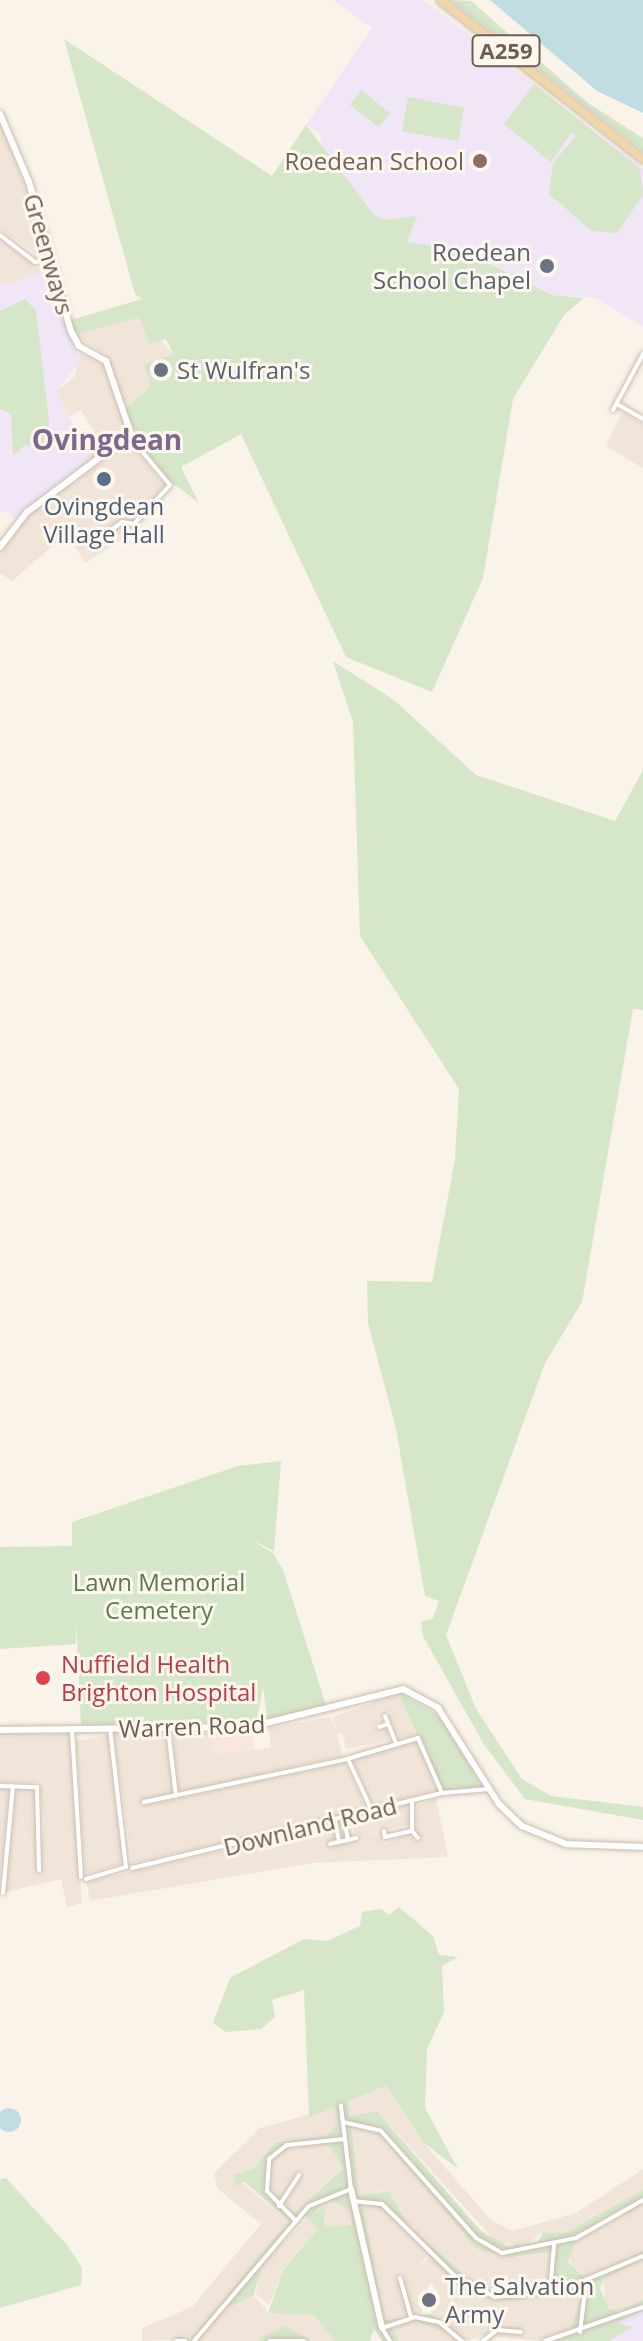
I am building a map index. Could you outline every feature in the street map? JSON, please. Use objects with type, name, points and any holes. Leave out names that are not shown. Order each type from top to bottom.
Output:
[{"type":"main road","name":"A259","points":[[441,0],[643,159]]},
{"type":"street","name":"Greenways","points":[[0,114],[33,196],[48,260],[75,341],[105,360],[129,426],[130,437]]},
{"type":"street","points":[[0,235],[35,262],[48,260]]},
{"type":"street","points":[[613,410],[643,354]]},
{"type":"street","points":[[617,403],[643,419]]},
{"type":"street","points":[[0,547],[27,512],[130,437],[170,485],[134,524],[124,522],[104,536]]},
{"type":"street","name":"Warren Road","points":[[0,1730],[168,1729],[280,1723],[403,1689],[438,1708],[489,1789],[510,1816],[546,1839],[643,1847]]},
{"type":"street","points":[[385,1716],[396,1743]]},
{"type":"street","points":[[380,1725],[388,1724]]},
{"type":"street","points":[[72,1730],[84,1878],[125,1869],[110,1729]]},
{"type":"street","points":[[168,1729],[176,1796]]},
{"type":"street","points":[[144,1802],[348,1759],[418,1738],[442,1793]]},
{"type":"street","points":[[348,1759],[372,1811]]},
{"type":"street","points":[[0,1786],[37,1787],[39,1870]]},
{"type":"street","points":[[3,1893],[13,1786]]},
{"type":"street","name":"Downland Road","points":[[132,1868],[442,1793],[489,1789]]},
{"type":"street","points":[[412,1800],[412,1831],[418,1838]]},
{"type":"street","points":[[344,1819],[348,1840]]},
{"type":"street","points":[[335,1821],[339,1841]]},
{"type":"street","points":[[385,1837],[412,1831]]},
{"type":"street","points":[[330,1844],[356,1838]]},
{"type":"street","points":[[341,2106],[353,2201],[382,2328],[390,2341]]},
{"type":"street","points":[[343,2122],[382,2131],[488,2247],[517,2254],[554,2245],[643,2200]]},
{"type":"street","points":[[296,2221],[279,2206],[265,2183],[274,2153],[345,2139]]},
{"type":"street","points":[[279,2206],[299,2175]]},
{"type":"street","points":[[194,2341],[319,2198],[351,2189]]},
{"type":"street","points":[[353,2201],[384,2205],[443,2266],[483,2293],[550,2292],[586,2283],[643,2256]]},
{"type":"street","points":[[550,2292],[554,2245]]},
{"type":"street","points":[[400,2278],[411,2317]]},
{"type":"street","points":[[580,2332],[586,2283]]},
{"type":"street","points":[[545,2341],[580,2332],[643,2307]]},
{"type":"street","points":[[382,2328],[411,2317],[437,2321],[462,2341]]},
{"type":"street","points":[[483,2341],[497,2330],[518,2333]]},
{"type":"street","points":[[176,2341],[185,2341]]},
{"type":"street","points":[[270,2341],[304,2341]]},
{"type":"shaded area","name":"Roedean School","points":[[333,0],[424,0],[643,169],[643,327],[596,298],[552,295],[466,252],[406,242],[354,197],[322,152],[320,134],[306,125],[372,28]]},
{"type":"shaded area","points":[[0,123],[28,193],[38,255],[0,229]]},
{"type":"shaded area","points":[[0,238],[14,250],[43,272],[0,286]]},
{"type":"shaded area","points":[[43,272],[81,361],[56,391],[92,463],[16,518],[0,510],[0,286]]},
{"type":"shaded area","points":[[140,316],[173,354],[146,363],[151,387],[125,409],[106,354],[74,335]]},
{"type":"shaded area","points":[[80,353],[106,367],[126,428],[92,463],[81,440],[94,432],[81,410],[69,417],[56,391],[74,377]]},
{"type":"shaded area","points":[[622,412],[643,424],[643,468],[606,446]]},
{"type":"shaded area","points":[[130,443],[166,487],[133,520],[131,534],[85,563],[71,540],[62,538],[12,581],[0,573],[0,550],[31,511]]},
{"type":"shaded area","points":[[398,1693],[416,1735],[398,1738],[388,1715],[394,1711],[382,1716],[374,1726],[387,1728],[389,1740],[346,1749],[343,1733],[337,1734],[343,1756],[178,1792],[173,1733],[212,1733],[213,1754],[271,1748],[269,1728],[331,1717],[337,1733],[333,1717]]},
{"type":"shaded area","points":[[252,1730],[254,1750],[213,1754],[212,1733]]},
{"type":"shaded area","points":[[0,1733],[69,1734],[82,1903],[67,1907],[61,1879],[6,1892],[16,1788],[35,1790],[39,1873],[44,1818],[39,1782],[0,1782]]},
{"type":"shaded area","points":[[114,1733],[165,1733],[173,1793],[143,1800],[143,1806],[345,1763],[366,1809],[132,1863]]},
{"type":"shaded area","points":[[108,1735],[123,1863],[85,1874],[76,1741]]},
{"type":"shaded area","points":[[417,1742],[439,1791],[372,1805],[350,1755]]},
{"type":"shaded area","points":[[0,1789],[9,1789],[0,1880]]},
{"type":"shaded area","points":[[436,1798],[448,1857],[314,1863],[90,1901],[87,1882],[329,1826],[336,1836],[330,1846],[357,1840],[351,1821],[407,1805],[412,1824],[359,1836],[381,1832],[384,1844],[408,1835],[416,1840],[417,1806]]},
{"type":"shaded area","points":[[387,2084],[423,2142],[491,2220],[512,2231],[576,2213],[643,2169],[643,2190],[565,2233],[543,2232],[525,2245],[497,2243],[377,2111],[348,2116],[347,2101]]},
{"type":"shaded area","points":[[336,2107],[338,2124],[327,2136],[277,2141],[254,2168],[233,2175],[289,2222],[189,2339],[142,2341],[142,2328],[192,2307],[261,2224],[217,2188],[214,2173],[260,2128]]},
{"type":"shaded area","points":[[350,2125],[378,2133],[477,2249],[518,2257],[552,2252],[546,2289],[504,2293],[476,2285],[403,2219],[389,2190],[359,2195]]},
{"type":"shaded area","points":[[328,2143],[343,2167],[294,2214],[270,2191],[273,2159],[287,2148]]},
{"type":"shaded area","points":[[328,2197],[350,2212],[352,2225],[318,2229],[283,2269],[269,2305],[255,2293],[264,2263]]},
{"type":"shaded area","points":[[360,2204],[381,2207],[428,2256],[414,2269],[430,2257],[469,2297],[516,2301],[584,2289],[570,2330],[537,2341],[482,2335],[469,2341],[431,2314],[437,2290],[430,2283],[421,2312],[385,2320]]},
{"type":"shaded area","points":[[643,2204],[643,2251],[585,2278],[574,2272],[568,2254],[576,2240]]},
{"type":"shaded area","points":[[643,2260],[643,2300],[621,2312],[606,2306],[603,2280]]},
{"type":"shaded area","points":[[254,2295],[268,2312],[314,2315],[335,2341],[311,2341],[286,2327],[257,2341],[198,2341],[226,2307]]},
{"type":"shaded area","points":[[643,2310],[643,2341],[557,2341],[622,2320]]},
{"type":"shaded area","points":[[411,2320],[439,2325],[458,2341],[399,2341],[392,2327]]},
{"type":"green space","points":[[451,0],[471,1],[588,103],[643,138],[643,151]]},
{"type":"green space","points":[[64,39],[272,176],[306,125],[373,214],[383,220],[417,216],[407,242],[466,252],[552,295],[584,298],[564,315],[513,399],[483,578],[432,692],[346,657],[241,434],[181,467],[199,503],[159,473],[124,410],[151,387],[144,364],[173,354],[166,339],[149,343],[140,317],[74,335],[71,320],[142,299],[135,294]]},
{"type":"green space","points":[[534,84],[640,169],[643,195],[617,233],[592,231],[549,194],[553,163],[577,135],[571,133],[551,162],[504,124]]},
{"type":"green space","points":[[361,90],[390,113],[379,127],[350,105]]},
{"type":"green space","points":[[408,97],[464,108],[458,141],[402,131]]},
{"type":"green space","points":[[25,299],[36,311],[49,422],[44,446],[25,445],[13,455],[11,414],[0,409],[0,311]]},
{"type":"green space","points":[[333,661],[394,700],[476,775],[615,821],[643,770],[643,1010],[633,1009],[582,1302],[545,1363],[446,1635],[476,1709],[522,1779],[551,1796],[643,1807],[643,1820],[525,1799],[483,1743],[423,1636],[421,1622],[433,1618],[439,1601],[425,1596],[396,1429],[368,1323],[367,1281],[432,1282],[455,1159],[459,1089],[360,936],[353,722]]},
{"type":"green space","name":"Lawn Memorial Cemetery","points":[[281,1461],[274,1551],[250,1539],[273,1553],[283,1570],[326,1705],[267,1719],[263,1687],[257,1721],[81,1725],[76,1617],[76,1644],[0,1649],[0,1547],[72,1546],[72,1522],[238,1466]]},
{"type":"green space","points":[[397,1691],[441,1717],[485,1791],[443,1792]]},
{"type":"green space","points":[[399,1907],[433,1936],[439,1955],[458,1957],[442,1966],[444,2012],[427,2049],[425,2108],[458,2169],[423,2142],[387,2085],[348,2101],[349,2116],[377,2111],[480,2230],[507,2246],[538,2242],[543,2232],[565,2233],[643,2190],[643,2204],[576,2240],[568,2262],[585,2278],[643,2251],[643,2260],[603,2280],[600,2289],[609,2308],[621,2312],[643,2300],[643,2310],[617,2323],[632,2327],[609,2341],[537,2341],[570,2330],[584,2289],[516,2301],[468,2297],[386,2211],[362,2203],[385,2320],[431,2314],[469,2341],[413,2320],[392,2327],[399,2341],[382,2341],[374,2329],[370,2341],[335,2341],[314,2315],[268,2313],[283,2270],[318,2229],[305,2215],[264,2263],[253,2296],[226,2308],[198,2341],[168,2341],[190,2339],[289,2221],[245,2182],[235,2186],[233,2175],[254,2168],[276,2142],[327,2136],[337,2124],[335,2107],[309,2117],[304,1990],[272,2000],[275,2017],[261,2029],[226,2032],[213,2023],[230,1978],[304,1939],[327,1941],[360,1926],[362,1912],[381,1909],[389,1915]],"holes":[[[351,2124],[378,2133],[477,2249],[511,2257],[552,2252],[546,2289],[503,2293],[476,2285],[407,2224],[389,2191],[359,2195]],[[328,2143],[343,2168],[294,2214],[270,2191],[273,2159],[291,2147]],[[328,2197],[350,2212],[352,2225],[324,2227],[325,2207],[313,2215]]]},
{"type":"green space","points":[[6,2178],[68,2246],[82,2268],[81,2285],[0,2308],[0,2180]]},
{"type":"green space","points":[[286,2326],[311,2341],[257,2341],[271,2332]]},
{"type":"water","points":[[490,0],[643,0],[643,113],[597,91]]},
{"type":"water","points":[[9,2108],[18,2111],[21,2120],[18,2129],[9,2132],[0,2129],[-3,2120],[0,2111]]},
{"type":"place","name":"Roedean School","points":[[480,161]]},
{"type":"place","name":"Roedean School Chapel","points":[[547,266]]},
{"type":"place","name":"St Wulfran's","points":[[161,370]]},
{"type":"place","name":"Ovingdean Village Hall","points":[[104,479]]},
{"type":"place","name":"Nuffield Health Brighton Hospital","points":[[43,1678]]},
{"type":"place","name":"The Salvation Army","points":[[429,2300]]},
{"type":"district","name":"Ovingdean","points":[[107,439]]}]
